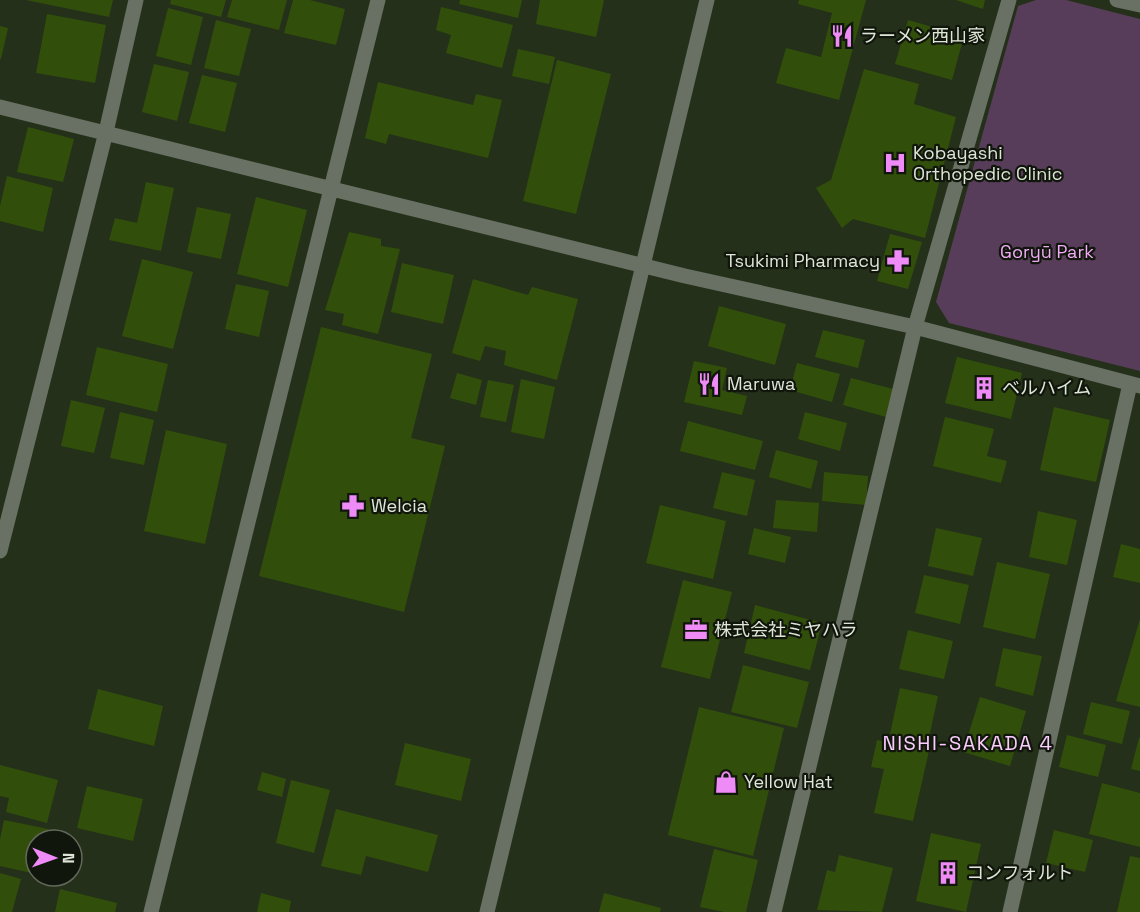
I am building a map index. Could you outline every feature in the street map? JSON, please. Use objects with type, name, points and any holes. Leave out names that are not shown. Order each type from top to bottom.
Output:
[{"type":"street","points":[[0,551],[106,132],[136,0]]},
{"type":"street","points":[[151,912],[332,187],[376,0]]},
{"type":"street","points":[[487,912],[708,0]]},
{"type":"street","points":[[774,912],[915,327],[1009,0]]},
{"type":"street","points":[[1117,0],[1140,6]]},
{"type":"street","points":[[0,107],[642,265],[915,327],[1135,385],[1010,912]]},
{"type":"green space","name":"Goryū Park","points":[[1036,0],[1066,0],[1140,19],[1140,371],[949,323],[936,302],[1018,6]]},
{"type":"building","points":[[26,0],[113,0],[109,17]]},
{"type":"building","points":[[171,0],[226,0],[221,17],[170,4]]},
{"type":"building","points":[[232,0],[287,0],[279,30],[227,17]]},
{"type":"building","points":[[293,0],[310,0],[345,9],[336,45],[284,33]]},
{"type":"building","points":[[460,0],[522,0],[518,18],[459,4]]},
{"type":"building","points":[[540,0],[604,0],[596,37],[536,24]]},
{"type":"building","points":[[799,0],[866,0],[839,100],[776,83],[786,48],[821,57],[832,13],[798,4]]},
{"type":"building","points":[[956,0],[985,0],[983,9]]},
{"type":"building","points":[[441,7],[513,25],[502,68],[446,53],[451,35],[436,30]]},
{"type":"building","points":[[168,8],[203,17],[191,65],[156,56]]},
{"type":"building","points":[[47,14],[106,25],[95,83],[36,73]]},
{"type":"building","points":[[216,20],[251,29],[239,76],[204,68]]},
{"type":"building","points":[[908,20],[964,36],[952,80],[895,64]]},
{"type":"building","points":[[0,26],[8,28],[1,59],[0,59]]},
{"type":"building","points":[[518,49],[555,57],[549,84],[512,76]]},
{"type":"building","points":[[557,60],[611,74],[576,214],[523,201]]},
{"type":"building","points":[[154,64],[189,72],[177,121],[142,112]]},
{"type":"building","points":[[864,69],[919,84],[914,104],[956,117],[925,238],[853,219],[842,228],[816,188],[831,180]]},
{"type":"building","points":[[202,75],[237,83],[225,132],[189,123]]},
{"type":"building","points":[[378,82],[473,105],[476,94],[502,100],[488,158],[389,134],[386,144],[365,138]]},
{"type":"building","points":[[28,127],[74,139],[63,182],[17,172]]},
{"type":"building","points":[[7,176],[53,188],[43,232],[0,221],[0,206]]},
{"type":"building","points":[[146,182],[174,188],[161,251],[109,240],[115,218],[137,223]]},
{"type":"building","points":[[256,197],[307,210],[288,287],[237,274]]},
{"type":"building","points":[[197,207],[231,214],[221,259],[187,252]]},
{"type":"building","points":[[349,232],[381,239],[381,246],[400,249],[378,334],[342,325],[344,314],[325,310]]},
{"type":"building","points":[[890,234],[922,242],[908,289],[877,281]]},
{"type":"building","points":[[142,259],[193,272],[173,349],[122,336]]},
{"type":"building","points":[[402,263],[454,275],[443,324],[391,312]]},
{"type":"building","points":[[473,279],[528,295],[532,287],[578,299],[557,380],[504,365],[506,351],[485,346],[480,361],[452,353]]},
{"type":"building","points":[[236,284],[269,291],[259,337],[225,329]]},
{"type":"building","points":[[719,306],[786,324],[775,365],[708,346]]},
{"type":"building","name":"Welcia","points":[[321,327],[432,354],[411,438],[445,446],[404,612],[259,576]]},
{"type":"building","points":[[823,330],[865,340],[858,368],[815,357]]},
{"type":"building","points":[[97,347],[168,364],[157,412],[86,395]]},
{"type":"building","name":"ベルハイム","points":[[957,357],[1022,373],[1011,419],[945,403]]},
{"type":"building","points":[[694,361],[727,368],[722,390],[747,396],[742,415],[684,402]]},
{"type":"building","points":[[797,363],[840,374],[832,402],[790,390]]},
{"type":"building","points":[[457,373],[482,380],[476,405],[450,398]]},
{"type":"building","points":[[851,378],[893,389],[886,417],[843,405]]},
{"type":"building","points":[[521,379],[555,387],[544,439],[511,432]]},
{"type":"building","points":[[488,380],[514,385],[506,422],[480,417]]},
{"type":"building","points":[[71,400],[105,408],[94,453],[61,446]]},
{"type":"building","points":[[1054,407],[1110,420],[1096,482],[1040,470]]},
{"type":"building","points":[[120,412],[154,420],[144,465],[110,458]]},
{"type":"building","points":[[805,412],[847,423],[840,451],[798,439]]},
{"type":"building","points":[[945,417],[994,429],[987,456],[1007,461],[1001,483],[933,466]]},
{"type":"building","points":[[688,421],[763,441],[755,470],[680,451]]},
{"type":"building","points":[[166,430],[227,444],[205,544],[144,531]]},
{"type":"building","points":[[776,450],[818,461],[811,489],[769,477]]},
{"type":"building","points":[[722,472],[755,480],[747,516],[713,508]]},
{"type":"building","points":[[824,472],[868,476],[866,505],[822,501]]},
{"type":"building","points":[[776,500],[819,503],[817,532],[773,528]]},
{"type":"building","points":[[660,505],[726,521],[713,579],[646,563]]},
{"type":"building","points":[[1038,511],[1077,520],[1067,565],[1029,557]]},
{"type":"building","points":[[754,528],[791,537],[785,563],[748,554]]},
{"type":"building","points":[[936,528],[982,538],[973,576],[928,566]]},
{"type":"building","points":[[1121,544],[1140,549],[1140,583],[1113,577]]},
{"type":"building","points":[[997,562],[1050,574],[1035,639],[983,627]]},
{"type":"building","points":[[924,575],[969,585],[960,624],[915,613]]},
{"type":"building","name":"株式会社ミヤハラ","points":[[683,580],[732,592],[710,679],[661,667]]},
{"type":"building","points":[[755,605],[822,623],[810,670],[744,653]]},
{"type":"building","points":[[1140,619],[1140,707],[1116,701]]},
{"type":"building","points":[[908,630],[953,641],[944,679],[899,669]]},
{"type":"building","points":[[1003,648],[1042,656],[1033,696],[995,686]]},
{"type":"building","points":[[743,665],[809,682],[797,728],[731,712]]},
{"type":"building","points":[[900,688],[938,696],[928,742],[890,734]]},
{"type":"building","points":[[98,689],[163,706],[154,746],[88,729]]},
{"type":"building","points":[[980,697],[1026,711],[1010,766],[963,752]]},
{"type":"building","points":[[1091,702],[1130,711],[1122,744],[1083,734]]},
{"type":"building","name":"Yellow Hat","points":[[699,707],[784,728],[753,856],[668,835]]},
{"type":"building","points":[[1067,735],[1106,745],[1098,777],[1059,767]]},
{"type":"building","points":[[1140,738],[1140,771],[1131,769]]},
{"type":"building","points":[[877,740],[929,751],[913,821],[874,813],[884,769],[871,767]]},
{"type":"building","points":[[405,743],[471,759],[461,801],[395,785]]},
{"type":"building","points":[[0,765],[58,780],[47,823],[6,812],[9,798],[0,796]]},
{"type":"building","points":[[262,772],[286,779],[282,797],[257,790]]},
{"type":"building","points":[[291,780],[330,790],[314,853],[276,843]]},
{"type":"building","points":[[1102,783],[1140,793],[1140,847],[1089,834]]},
{"type":"building","points":[[87,786],[143,799],[133,841],[77,828]]},
{"type":"building","points":[[336,809],[438,835],[428,872],[366,856],[361,875],[321,866]]},
{"type":"building","points":[[4,820],[43,828],[24,828],[24,871],[0,866],[0,839]]},
{"type":"building","points":[[1054,830],[1093,840],[1085,872],[1046,863]]},
{"type":"building","name":"コンフォルト","points":[[931,833],[981,844],[966,912],[916,901]]},
{"type":"building","points":[[714,849],[758,860],[746,912],[724,912],[700,907]]},
{"type":"building","points":[[839,855],[893,868],[882,912],[817,910],[827,870],[835,872]]},
{"type":"building","points":[[1130,856],[1140,858],[1140,912],[1117,912]]},
{"type":"building","points":[[0,873],[21,879],[12,912],[0,912]]},
{"type":"building","points":[[60,889],[117,903],[115,912],[55,912]]},
{"type":"building","points":[[261,893],[291,901],[289,912],[257,912]]},
{"type":"building","points":[[604,893],[661,908],[660,912],[599,912]]},
{"type":"place","name":"ラーメン西山家","points":[[842,36]]},
{"type":"place","name":"Kobayashi Orthopedic Clinic","points":[[895,163]]},
{"type":"place","name":"Tsukimi Pharmacy","points":[[898,261]]},
{"type":"place","name":"Maruwa","points":[[709,384]]},
{"type":"place","name":"ベルハイム","points":[[984,388]]},
{"type":"place","name":"Welcia","points":[[353,506]]},
{"type":"place","name":"株式会社ミヤハラ","points":[[696,630]]},
{"type":"place","name":"Yellow Hat","points":[[726,782]]},
{"type":"place","name":"コンフォルト","points":[[948,873]]},
{"type":"district","name":"NISHI-SAKADA 4","points":[[968,743]]}]
